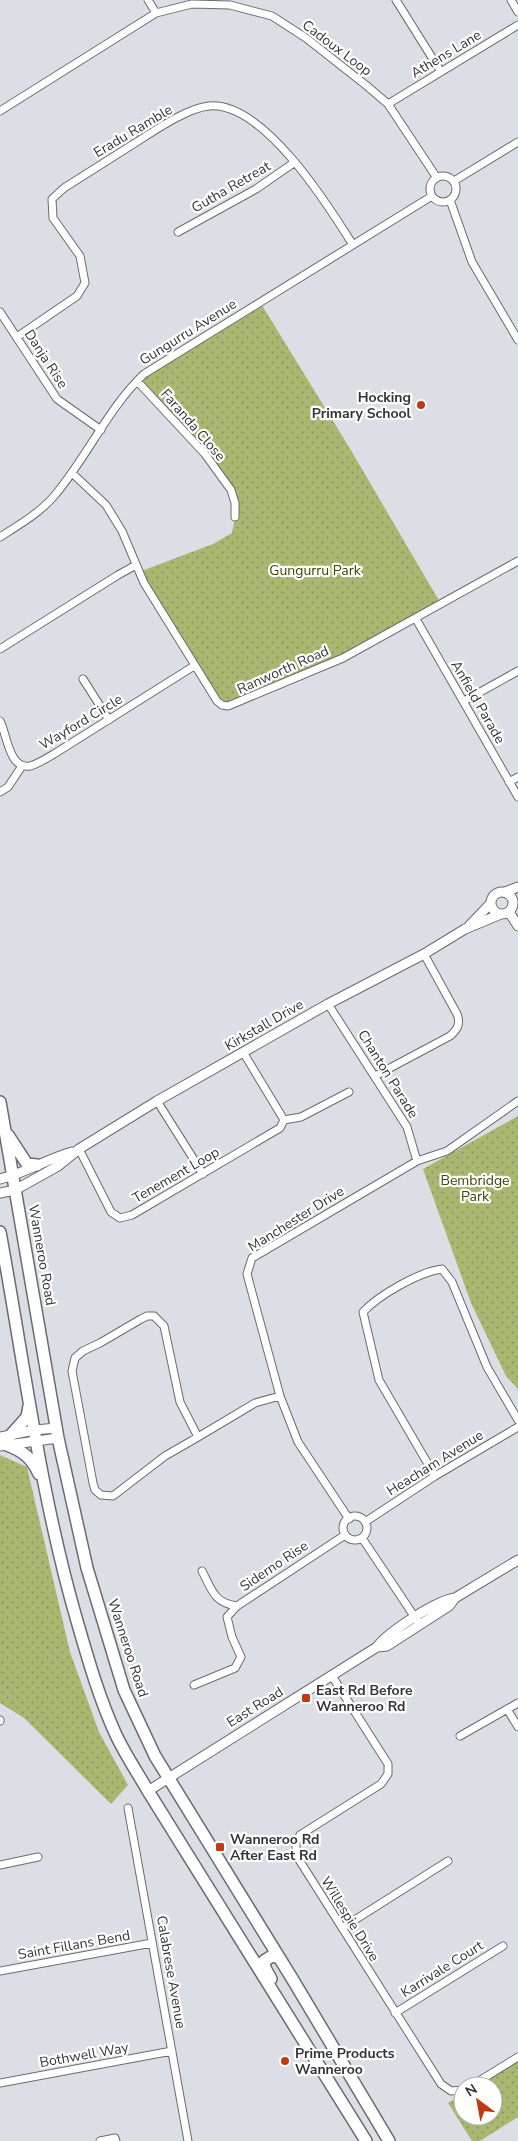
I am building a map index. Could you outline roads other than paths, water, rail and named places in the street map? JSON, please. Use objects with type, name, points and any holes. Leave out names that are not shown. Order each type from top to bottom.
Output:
[{"type":"highway","name":"Wanneroo Road","points":[[0,1102],[58,1433],[87,1568],[124,1690],[142,1732],[168,1777],[389,2141]]},
{"type":"highway","points":[[4,1127],[13,1146],[27,1164],[37,1165]]},
{"type":"highway","points":[[0,1232],[35,1435],[67,1585],[100,1694],[116,1736],[148,1791],[366,2141]]},
{"type":"highway","points":[[30,1401],[27,1418],[5,1441],[25,1453],[31,1459],[46,1492]]},
{"type":"highway","points":[[279,1958],[268,1957],[264,1961],[265,1968],[302,2028],[310,2050]]},
{"type":"street","points":[[148,0],[156,14]]},
{"type":"street","points":[[396,0],[441,72]]},
{"type":"street","points":[[511,0],[518,12]]},
{"type":"street","name":"Cadoux Loop","points":[[0,111],[156,14],[192,4],[230,2],[272,16],[306,38],[388,104],[437,178]]},
{"type":"street","name":"Athens Lane","points":[[388,104],[518,25]]},
{"type":"street","name":"Eradu Ramble","points":[[17,337],[77,296],[86,282],[80,256],[53,218],[52,199],[64,188],[176,117],[209,106],[231,109],[261,126],[295,162],[327,204],[353,245]]},
{"type":"street","points":[[454,181],[518,142]]},
{"type":"street","name":"Gutha Retreat","points":[[178,232],[256,189],[295,162]]},
{"type":"street","points":[[446,176],[454,181],[457,190],[450,200],[441,202],[432,196],[430,187],[437,178],[446,176]]},
{"type":"street","name":"Gungurru Avenue","points":[[0,536],[17,526],[54,497],[72,474],[127,391],[144,374],[432,196]]},
{"type":"street","points":[[450,200],[472,262],[518,340]]},
{"type":"street","name":"Danja Rise","points":[[0,312],[57,399],[101,430]]},
{"type":"street","name":"Faranda Close","points":[[137,381],[205,454],[231,490],[235,503],[235,517]]},
{"type":"street","name":"Ranworth Road","points":[[72,474],[106,505],[122,531],[150,594],[194,666],[217,701],[222,705],[235,705],[343,658],[518,561]]},
{"type":"street","points":[[0,649],[118,574],[136,566]]},
{"type":"street","name":"Anfield Parade","points":[[416,618],[518,798]]},
{"type":"street","name":"Wayford Circle","points":[[22,766],[32,766],[54,754],[194,666]]},
{"type":"street","points":[[464,701],[518,671]]},
{"type":"street","points":[[83,679],[109,720]]},
{"type":"street","points":[[0,721],[14,760],[22,766],[8,787],[0,792]]},
{"type":"street","points":[[510,782],[518,778]]},
{"type":"street","points":[[510,908],[493,910],[490,904],[495,894],[518,887]]},
{"type":"street","points":[[505,892],[511,896],[510,908],[518,926]]},
{"type":"street","name":"Kirkstall Drive","points":[[465,929],[490,904]]},
{"type":"street","name":"Kirkstall Drive","points":[[0,1193],[15,1190],[58,1166],[79,1149],[157,1101],[328,1004],[424,954],[465,929],[510,908]]},
{"type":"street","points":[[375,1076],[450,1036],[458,1028],[459,1019],[424,954]]},
{"type":"street","name":"Chanton Parade","points":[[328,1004],[407,1127],[417,1161]]},
{"type":"street","points":[[243,1052],[284,1120],[302,1118],[350,1092]]},
{"type":"street","points":[[157,1101],[203,1174]]},
{"type":"street","name":"Manchester Drive","points":[[349,1519],[298,1442],[280,1396],[247,1274],[252,1258],[417,1161],[447,1151],[518,1101]]},
{"type":"street","name":"Tenement Loop","points":[[79,1149],[111,1212],[120,1218],[132,1215],[280,1128],[284,1120]]},
{"type":"street","name":"Kirkstall Drive","points":[[0,1179],[13,1176],[79,1149]]},
{"type":"street","points":[[435,1476],[379,1380],[363,1312],[372,1303],[428,1271],[442,1269],[452,1282],[486,1367],[518,1420]]},
{"type":"street","points":[[198,1437],[180,1402],[164,1326],[154,1316],[147,1316],[141,1319],[100,1343],[82,1351],[75,1358],[72,1371],[93,1483],[95,1490],[101,1495],[113,1496],[165,1456],[198,1437],[255,1403],[280,1396]]},
{"type":"street","name":"Heacham Avenue","points":[[365,1522],[435,1476],[518,1427]]},
{"type":"street","points":[[5,1441],[58,1433]]},
{"type":"street","points":[[356,1516],[365,1522],[367,1529],[362,1538],[351,1539],[345,1535],[344,1528],[349,1519],[356,1516]]},
{"type":"street","name":"Siderno Rise","points":[[202,1571],[216,1597],[225,1604],[237,1606],[345,1535]]},
{"type":"street","points":[[362,1538],[418,1621]]},
{"type":"street","name":"East Road","points":[[148,1791],[377,1647],[383,1638],[418,1621],[445,1599],[455,1598],[518,1560]]},
{"type":"street","points":[[194,1685],[235,1668],[241,1656],[232,1637],[227,1617],[237,1606]]},
{"type":"street","name":"Willespie Drive","points":[[332,1676],[388,1764],[388,1774],[381,1784],[300,1835],[296,1843],[296,1855],[441,2084],[453,2091]]},
{"type":"street","points":[[460,1736],[518,1703]]},
{"type":"street","points":[[507,1709],[518,1727]]},
{"type":"street","name":"Calabrese Avenue","points":[[128,1808],[188,2141]]},
{"type":"street","points":[[0,1865],[38,1857]]},
{"type":"street","points":[[342,1928],[448,1861]]},
{"type":"street","name":"Saint Fillans Bend","points":[[0,1971],[152,1943]]},
{"type":"street","name":"Karrivale Court","points":[[395,2014],[503,1946]]},
{"type":"street","name":"Bothwell Way","points":[[0,2083],[172,2051]]},
{"type":"street","points":[[487,2076],[518,2057]]},
{"type":"street","points":[[100,2141],[115,2138],[116,2141]]},
{"type":"place","name":"Hocking Primary School","points":[[421,405]]},
{"type":"place","name":"East Rd Before Wanneroo Rd","points":[[306,1698]]},
{"type":"place","name":"Wanneroo Rd After East Rd","points":[[220,1847]]},
{"type":"place","name":"Prime Products Wanneroo","points":[[285,2061]]},
{"type":"park label","name":"Gungurru Park","points":[[315,570]]},
{"type":"park label","name":"Bembridge Park","points":[[475,1188]]}]
